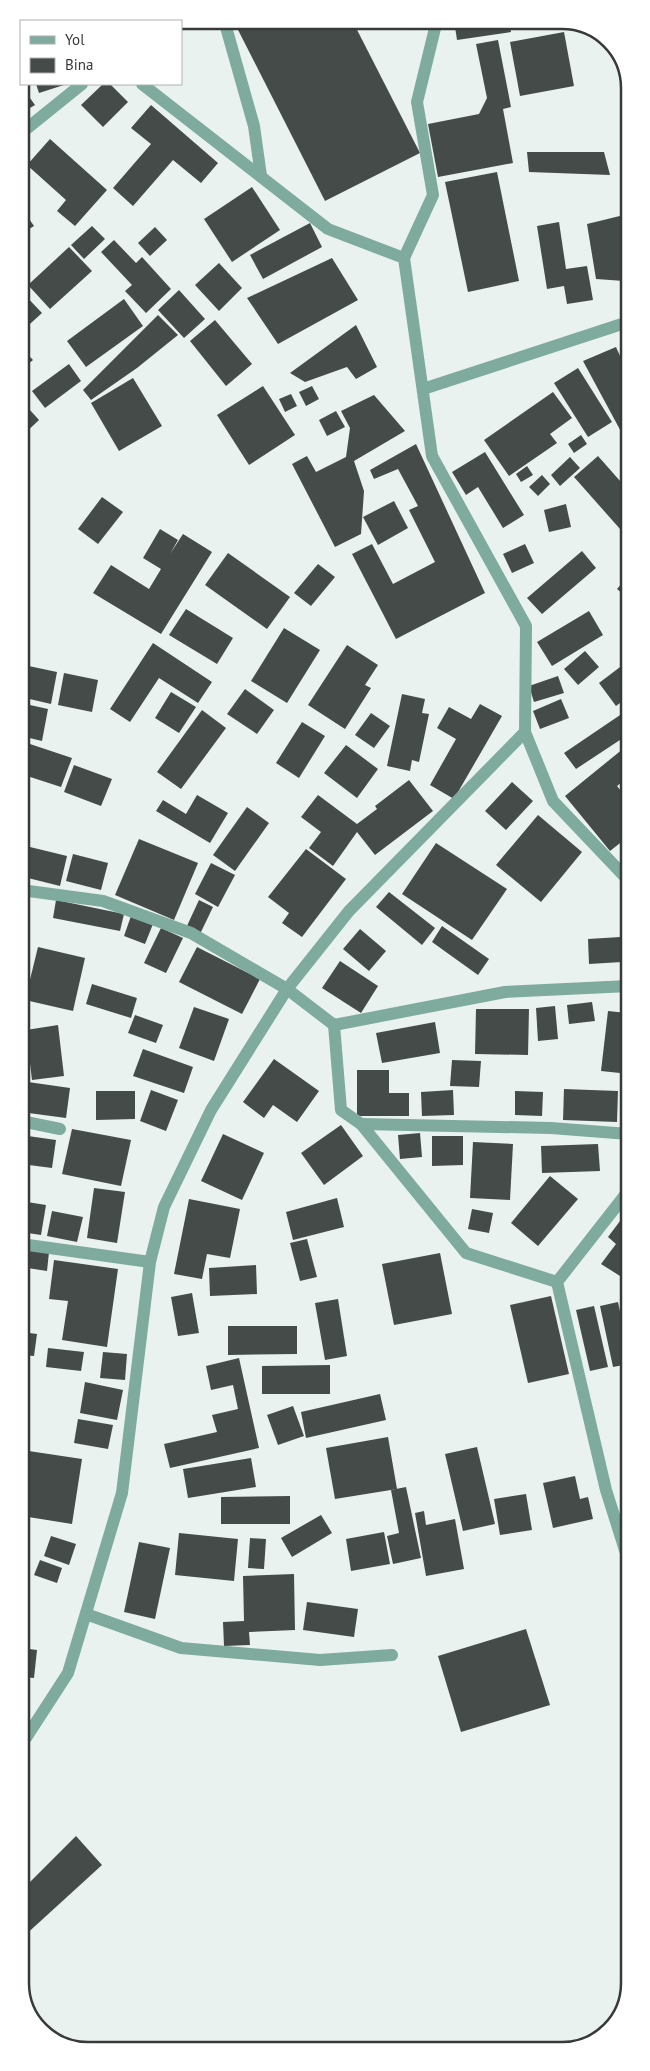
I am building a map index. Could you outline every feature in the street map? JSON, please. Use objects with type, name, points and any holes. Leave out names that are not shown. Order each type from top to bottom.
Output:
[{"type":"street","points":[[227,29],[254,126],[261,176]]},
{"type":"street","points":[[435,29],[417,102],[433,195],[404,258],[432,456],[526,626],[525,732],[553,801],[621,873]]},
{"type":"street","points":[[29,127],[81,85]]},
{"type":"street","points":[[143,85],[328,229],[404,258]]},
{"type":"street","points":[[423,388],[621,324]]},
{"type":"street","points":[[29,1733],[68,1674],[122,1493],[150,1262],[164,1207],[211,1110],[287,989],[349,911],[525,732]]},
{"type":"street","points":[[29,891],[103,901],[192,933],[287,989],[334,1025],[342,1110],[361,1124],[466,1254],[557,1282]]},
{"type":"street","points":[[334,1025],[505,992],[621,986]]},
{"type":"street","points":[[29,1122],[60,1128]]},
{"type":"street","points":[[361,1124],[551,1128],[621,1133]]},
{"type":"street","points":[[557,1282],[621,1200]]},
{"type":"street","points":[[29,1245],[150,1262]]},
{"type":"street","points":[[557,1282],[606,1490],[621,1538]]},
{"type":"street","points":[[86,1614],[181,1648],[320,1660],[392,1655]]},
{"type":"building","points":[[238,29],[357,29],[420,153],[325,201]]},
{"type":"building","points":[[455,29],[510,29],[511,32],[457,40]]},
{"type":"building","points":[[564,32],[574,86],[520,96],[510,42]]},
{"type":"building","points":[[498,40],[511,107],[503,109],[513,163],[438,177],[428,124],[479,114],[487,98],[476,44]]},
{"type":"building","points":[[36,85],[64,85],[39,93]]},
{"type":"building","points":[[102,85],[111,85],[128,102],[103,127],[81,105]]},
{"type":"building","points":[[29,97],[35,105],[29,109]]},
{"type":"building","points":[[151,105],[218,163],[201,183],[173,160],[133,206],[113,188],[151,144],[131,128]]},
{"type":"building","points":[[50,139],[107,190],[75,226],[57,211],[66,200],[29,167],[29,163]]},
{"type":"building","points":[[527,152],[604,152],[610,175],[529,172]]},
{"type":"building","points":[[497,172],[519,281],[468,292],[445,182]]},
{"type":"building","points":[[252,187],[280,230],[232,262],[204,219]]},
{"type":"building","points":[[621,216],[621,281],[596,279],[587,224]]},
{"type":"building","points":[[29,219],[34,226],[29,229]]},
{"type":"building","points":[[559,222],[566,269],[587,266],[593,300],[567,304],[564,286],[547,289],[537,226]]},
{"type":"building","points":[[310,223],[322,247],[263,279],[250,255]]},
{"type":"building","points":[[92,226],[105,239],[84,259],[71,245]]},
{"type":"building","points":[[155,227],[167,240],[150,256],[138,243]]},
{"type":"building","points":[[114,240],[136,263],[142,257],[171,289],[146,313],[125,291],[132,285],[101,252]]},
{"type":"building","points":[[69,247],[92,271],[50,309],[29,284]]},
{"type":"building","points":[[332,258],[358,300],[278,344],[247,298]]},
{"type":"building","points":[[219,263],[242,288],[219,311],[195,285]]},
{"type":"building","points":[[179,290],[205,319],[184,338],[158,310]]},
{"type":"building","points":[[29,299],[42,313],[29,325]]},
{"type":"building","points":[[124,299],[143,326],[86,367],[67,341]]},
{"type":"building","points":[[158,315],[178,335],[137,368],[91,400],[83,390]]},
{"type":"building","points":[[215,320],[252,364],[226,386],[190,341]]},
{"type":"building","points":[[356,325],[377,367],[356,379],[347,367],[305,382],[290,373]]},
{"type":"building","points":[[616,347],[621,358],[621,432],[583,361]]},
{"type":"building","points":[[69,364],[81,381],[45,408],[32,391]]},
{"type":"building","points":[[578,368],[612,422],[588,437],[554,383]]},
{"type":"building","points":[[133,378],[162,426],[119,451],[91,403]]},
{"type":"building","points":[[263,386],[295,435],[249,465],[217,415]]},
{"type":"building","points":[[312,386],[319,399],[306,406],[299,392]]},
{"type":"building","points":[[553,392],[572,418],[550,434],[557,443],[509,476],[484,440]]},
{"type":"building","points":[[291,394],[297,406],[285,412],[279,399]]},
{"type":"building","points":[[374,395],[405,431],[354,461],[364,491],[361,534],[335,547],[292,464],[307,456],[316,472],[346,457],[350,428],[341,411]]},
{"type":"building","points":[[29,409],[39,420],[29,429]]},
{"type":"building","points":[[336,411],[345,427],[327,436],[319,420]]},
{"type":"building","points":[[581,435],[587,444],[574,453],[568,444]]},
{"type":"building","points":[[416,444],[485,593],[396,639],[352,554],[372,544],[393,584],[435,562],[409,510],[418,506],[398,469],[374,479],[370,470]]},
{"type":"building","points":[[485,452],[524,515],[503,528],[478,487],[466,495],[452,472]]},
{"type":"building","points":[[598,456],[621,482],[621,530],[574,477]]},
{"type":"building","points":[[570,457],[580,468],[560,486],[551,475]]},
{"type":"building","points":[[527,466],[533,475],[521,482],[516,474]]},
{"type":"building","points":[[542,475],[550,484],[538,496],[529,487]]},
{"type":"building","points":[[102,497],[123,512],[98,544],[78,529]]},
{"type":"building","points":[[394,501],[408,528],[378,545],[363,517]]},
{"type":"building","points":[[566,504],[571,527],[549,532],[544,510]]},
{"type":"building","points":[[160,529],[178,540],[170,554],[183,534],[212,552],[161,634],[93,593],[111,565],[149,589],[161,569],[143,558]]},
{"type":"building","points":[[525,544],[534,563],[512,573],[503,554]]},
{"type":"building","points":[[582,551],[596,568],[542,614],[527,598]]},
{"type":"building","points":[[228,553],[290,597],[267,629],[205,585]]},
{"type":"building","points":[[318,564],[335,577],[311,606],[294,593]]},
{"type":"building","points":[[621,584],[621,592],[617,589]]},
{"type":"building","points":[[186,609],[233,638],[217,664],[169,635]]},
{"type":"building","points":[[589,611],[603,635],[552,666],[537,642]]},
{"type":"building","points":[[284,628],[320,650],[287,703],[251,681]]},
{"type":"building","points":[[153,643],[212,682],[198,703],[159,678],[130,722],[110,709]]},
{"type":"building","points":[[347,645],[378,665],[365,685],[371,688],[345,729],[308,705]]},
{"type":"building","points":[[585,651],[599,667],[578,685],[564,669]]},
{"type":"building","points":[[29,666],[57,672],[51,704],[29,699]]},
{"type":"building","points":[[621,666],[621,702],[616,706],[599,683]]},
{"type":"building","points":[[64,673],[98,680],[92,712],[58,705]]},
{"type":"building","points":[[558,676],[564,693],[534,702],[529,686]]},
{"type":"building","points":[[245,689],[274,710],[257,734],[227,714]]},
{"type":"building","points":[[171,692],[196,707],[179,733],[155,718]]},
{"type":"building","points":[[402,694],[425,699],[422,713],[429,714],[419,762],[412,760],[410,771],[387,766]]},
{"type":"building","points":[[561,699],[569,718],[540,729],[533,711]]},
{"type":"building","points":[[480,704],[502,716],[454,799],[430,785],[456,739],[437,728],[449,707],[471,719]]},
{"type":"building","points":[[29,705],[48,709],[42,741],[29,738]]},
{"type":"building","points":[[202,710],[226,728],[181,789],[157,772]]},
{"type":"building","points":[[371,713],[390,726],[374,748],[355,735]]},
{"type":"building","points":[[621,714],[621,739],[576,769],[564,753]]},
{"type":"building","points":[[302,722],[325,736],[299,778],[276,763]]},
{"type":"building","points":[[29,744],[72,758],[61,787],[29,777]]},
{"type":"building","points":[[346,745],[378,769],[357,798],[324,773]]},
{"type":"building","points":[[621,750],[621,783],[617,786],[621,791],[621,842],[610,851],[565,796]]},
{"type":"building","points":[[74,765],[112,779],[101,806],[64,792]]},
{"type":"building","points":[[409,780],[433,811],[375,855],[357,832],[333,866],[309,848],[321,832],[301,817],[318,795],[357,824],[377,809],[375,806]]},
{"type":"building","points":[[512,782],[533,801],[506,830],[485,811]]},
{"type":"building","points":[[197,795],[228,813],[210,843],[156,811],[163,800],[186,814]]},
{"type":"building","points":[[247,807],[269,823],[235,871],[213,855]]},
{"type":"building","points":[[538,815],[582,852],[541,902],[496,865]]},
{"type":"building","points":[[139,839],[198,863],[174,920],[115,895]]},
{"type":"building","points":[[436,843],[507,889],[472,940],[402,894]]},
{"type":"building","points":[[30,847],[67,856],[60,886],[29,878]]},
{"type":"building","points":[[306,849],[346,879],[302,937],[282,923],[289,913],[268,897]]},
{"type":"building","points":[[73,854],[108,863],[101,890],[66,881]]},
{"type":"building","points":[[211,863],[235,875],[218,907],[195,894]]},
{"type":"building","points":[[389,892],[435,928],[422,945],[376,907]]},
{"type":"building","points":[[56,900],[124,914],[120,931],[53,918]]},
{"type":"building","points":[[199,900],[213,907],[200,934],[186,928]]},
{"type":"building","points":[[131,916],[153,924],[145,944],[124,936]]},
{"type":"building","points":[[442,926],[489,959],[478,975],[432,942]]},
{"type":"building","points":[[161,928],[183,938],[166,973],[144,963]]},
{"type":"building","points":[[360,929],[386,951],[369,971],[343,949]]},
{"type":"building","points":[[620,937],[621,962],[589,964],[588,939]]},
{"type":"building","points":[[38,947],[85,958],[73,1011],[29,1001],[29,984]]},
{"type":"building","points":[[197,947],[260,979],[242,1014],[179,982]]},
{"type":"building","points":[[340,961],[378,986],[361,1013],[322,988]]},
{"type":"building","points":[[92,984],[137,998],[131,1018],[86,1004]]},
{"type":"building","points":[[592,1002],[595,1021],[569,1024],[567,1005]]},
{"type":"building","points":[[555,1006],[558,1039],[538,1041],[536,1008]]},
{"type":"building","points":[[194,1007],[229,1019],[214,1061],[179,1048]]},
{"type":"building","points":[[476,1009],[529,1009],[528,1055],[475,1054]]},
{"type":"building","points":[[608,1011],[621,1012],[620,1073],[601,1071]]},
{"type":"building","points":[[135,1015],[163,1025],[156,1043],[128,1033]]},
{"type":"building","points":[[435,1022],[440,1053],[382,1063],[376,1033]]},
{"type":"building","points":[[58,1025],[64,1076],[32,1080],[29,1055],[29,1030]]},
{"type":"building","points":[[143,1049],[193,1067],[184,1093],[133,1076]]},
{"type":"building","points":[[274,1059],[319,1091],[297,1122],[273,1105],[264,1118],[243,1102]]},
{"type":"building","points":[[452,1060],[481,1061],[479,1087],[450,1086]]},
{"type":"building","points":[[357,1070],[389,1070],[389,1093],[409,1093],[409,1116],[357,1116]]},
{"type":"building","points":[[29,1082],[70,1088],[66,1118],[29,1113]]},
{"type":"building","points":[[564,1089],[618,1091],[617,1122],[563,1120]]},
{"type":"building","points":[[151,1090],[178,1100],[166,1131],[140,1121]]},
{"type":"building","points":[[453,1090],[454,1115],[422,1116],[421,1092]]},
{"type":"building","points":[[96,1091],[135,1091],[135,1119],[96,1120]]},
{"type":"building","points":[[515,1091],[543,1092],[542,1116],[515,1115]]},
{"type":"building","points":[[341,1125],[363,1156],[324,1185],[301,1153]]},
{"type":"building","points":[[72,1129],[131,1140],[121,1186],[62,1174]]},
{"type":"building","points":[[420,1133],[422,1157],[400,1159],[398,1135]]},
{"type":"building","points":[[223,1134],[264,1153],[242,1200],[201,1181]]},
{"type":"building","points":[[29,1136],[56,1140],[52,1168],[29,1165]]},
{"type":"building","points":[[432,1136],[463,1136],[463,1165],[432,1166]]},
{"type":"building","points":[[473,1142],[513,1144],[510,1200],[470,1198]]},
{"type":"building","points":[[598,1144],[600,1171],[542,1173],[541,1146]]},
{"type":"building","points":[[550,1176],[578,1199],[538,1246],[511,1223]]},
{"type":"building","points":[[94,1188],[125,1192],[117,1243],[87,1238]]},
{"type":"building","points":[[337,1198],[344,1227],[293,1240],[286,1212]]},
{"type":"building","points":[[189,1199],[240,1209],[230,1258],[207,1254],[202,1279],[174,1274]]},
{"type":"building","points":[[29,1202],[46,1205],[41,1235],[29,1233]]},
{"type":"building","points":[[472,1209],[493,1213],[489,1233],[468,1229]]},
{"type":"building","points":[[52,1211],[83,1217],[77,1242],[47,1236]]},
{"type":"building","points":[[621,1220],[621,1277],[601,1264],[616,1244],[608,1237]]},
{"type":"building","points":[[307,1239],[317,1277],[300,1281],[290,1243]]},
{"type":"building","points":[[29,1249],[49,1252],[47,1271],[29,1268]]},
{"type":"building","points":[[440,1253],[452,1314],[394,1325],[382,1264]]},
{"type":"building","points":[[54,1260],[118,1269],[107,1347],[62,1340],[68,1301],[49,1299]]},
{"type":"building","points":[[256,1265],[257,1294],[210,1296],[209,1268]]},
{"type":"building","points":[[192,1293],[199,1333],[178,1336],[171,1297]]},
{"type":"building","points":[[551,1296],[569,1374],[528,1383],[510,1305]]},
{"type":"building","points":[[338,1299],[347,1356],[325,1360],[315,1303]]},
{"type":"building","points":[[618,1302],[621,1316],[621,1366],[613,1367],[600,1306]]},
{"type":"building","points":[[594,1306],[608,1367],[590,1371],[576,1310]]},
{"type":"building","points":[[228,1326],[297,1326],[297,1354],[228,1355]]},
{"type":"building","points":[[29,1333],[37,1334],[34,1356],[29,1356]]},
{"type":"building","points":[[48,1348],[84,1352],[81,1371],[46,1367]]},
{"type":"building","points":[[103,1352],[127,1354],[125,1380],[100,1378]]},
{"type":"building","points":[[239,1358],[259,1448],[170,1468],[164,1444],[217,1432],[212,1415],[238,1409],[233,1385],[211,1390],[206,1366]]},
{"type":"building","points":[[330,1365],[330,1394],[262,1394],[262,1366]]},
{"type":"building","points":[[85,1382],[123,1390],[117,1420],[80,1413]]},
{"type":"building","points":[[380,1394],[386,1420],[306,1438],[301,1412]]},
{"type":"building","points":[[293,1406],[304,1436],[278,1445],[267,1415]]},
{"type":"building","points":[[78,1419],[113,1425],[108,1449],[74,1443]]},
{"type":"building","points":[[388,1437],[397,1489],[335,1499],[326,1448]]},
{"type":"building","points":[[477,1447],[495,1524],[463,1531],[445,1454]]},
{"type":"building","points":[[29,1451],[82,1459],[72,1524],[29,1517]]},
{"type":"building","points":[[251,1458],[256,1487],[188,1498],[183,1469]]},
{"type":"building","points":[[575,1476],[580,1499],[588,1497],[593,1519],[553,1528],[543,1483]]},
{"type":"building","points":[[406,1487],[421,1558],[393,1564],[387,1536],[399,1533],[391,1490]]},
{"type":"building","points":[[526,1494],[532,1530],[500,1535],[494,1499]]},
{"type":"building","points":[[290,1496],[290,1524],[221,1524],[221,1497]]},
{"type":"building","points":[[424,1511],[426,1525],[455,1519],[464,1569],[426,1576],[415,1513]]},
{"type":"building","points":[[321,1515],[332,1533],[292,1557],[281,1538]]},
{"type":"building","points":[[384,1532],[390,1564],[351,1571],[346,1539]]},
{"type":"building","points":[[179,1533],[238,1539],[234,1581],[175,1575]]},
{"type":"building","points":[[51,1536],[76,1544],[69,1565],[44,1556]]},
{"type":"building","points":[[250,1538],[266,1539],[264,1569],[248,1568]]},
{"type":"building","points":[[139,1542],[170,1548],[155,1619],[124,1612]]},
{"type":"building","points":[[40,1560],[62,1568],[57,1583],[34,1575]]},
{"type":"building","points":[[294,1574],[295,1630],[249,1632],[250,1645],[224,1646],[223,1622],[244,1621],[243,1576]]},
{"type":"building","points":[[307,1602],[358,1609],[354,1637],[303,1630]]},
{"type":"building","points":[[526,1629],[550,1705],[461,1732],[438,1656]]},
{"type":"building","points":[[29,1649],[37,1650],[34,1678],[29,1678]]},
{"type":"building","points":[[76,1836],[102,1865],[29,1932],[29,1883]]}]
